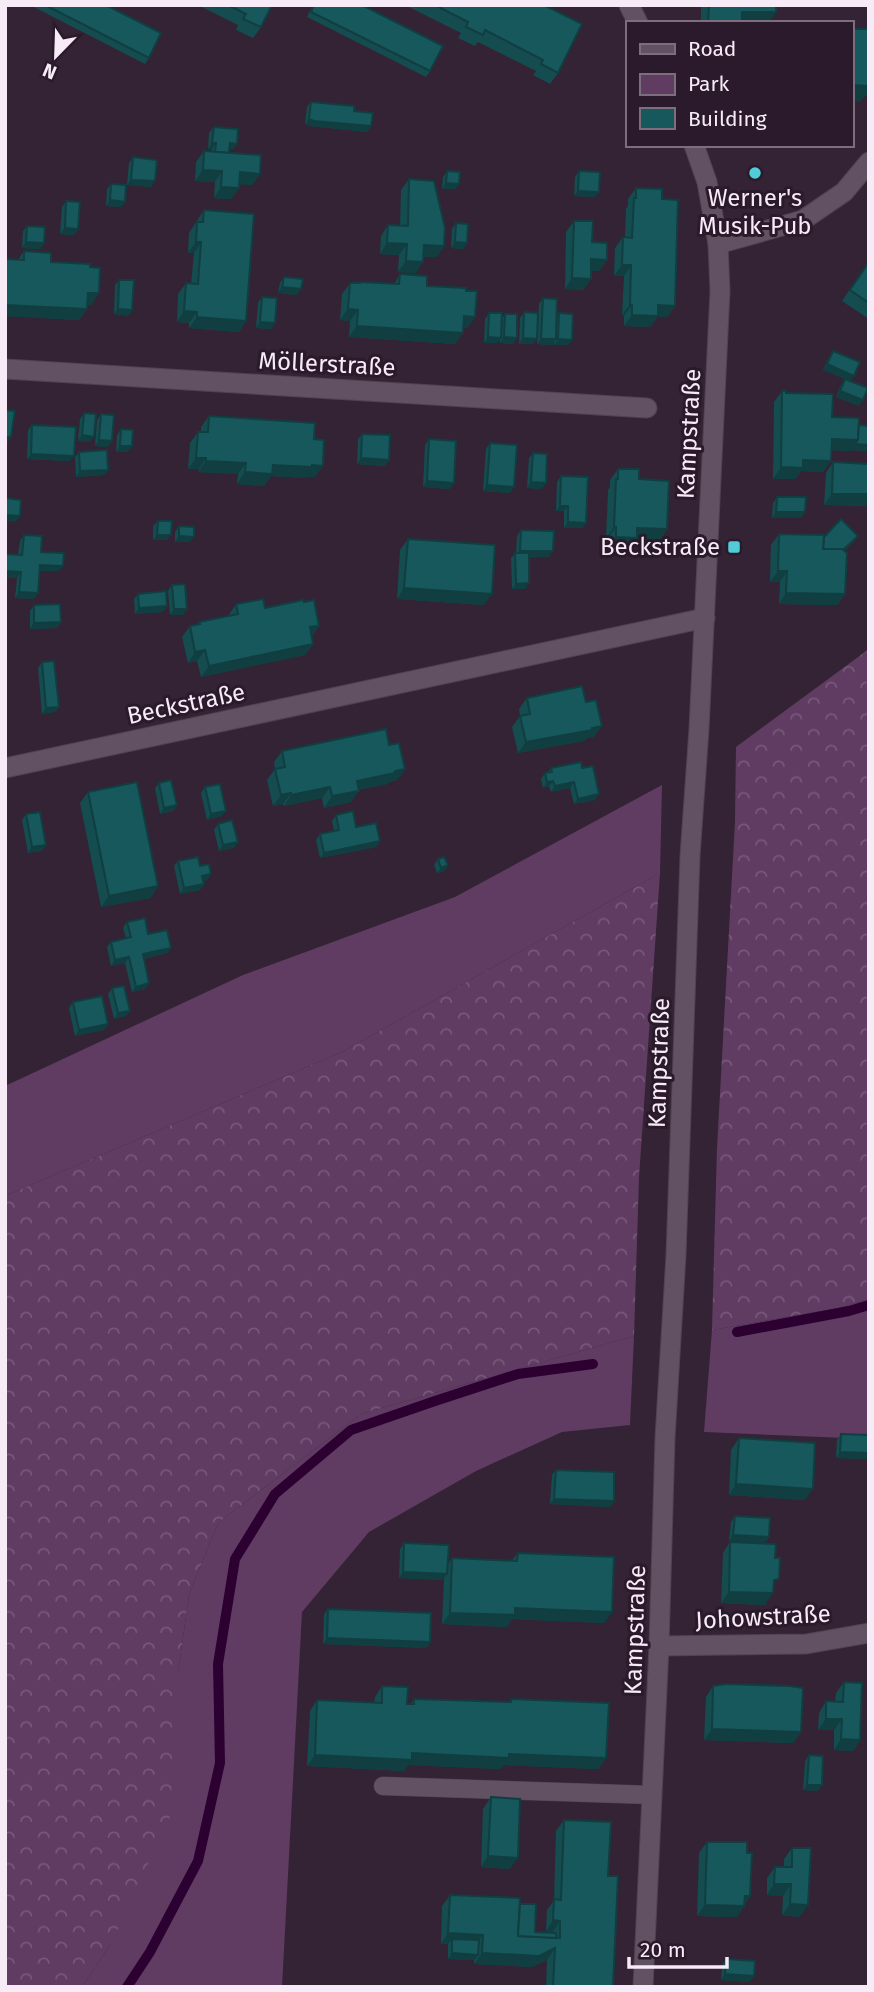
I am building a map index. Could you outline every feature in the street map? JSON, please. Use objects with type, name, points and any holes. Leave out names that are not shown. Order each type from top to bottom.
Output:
[{"type":"street","points":[[629,5],[637,21]]},
{"type":"street","name":"Kampstraße","points":[[643,1987],[659,1646],[665,1438],[676,1255],[690,856],[705,618],[720,291],[718,244],[706,182],[695,147]]},
{"type":"street","points":[[718,244],[803,220],[844,192],[869,162]]},
{"type":"street","name":"Möllerstraße","points":[[5,369],[647,408]]},
{"type":"street","name":"Beckstraße","points":[[5,768],[705,618]]},
{"type":"street","name":"Johowstraße","points":[[659,1646],[806,1644],[869,1633]]},
{"type":"lane","points":[[383,1786],[652,1795]]},
{"type":"green space","points":[[869,649],[869,1299],[839,1308],[712,1330],[717,1148],[735,822],[736,747]]},
{"type":"green space","points":[[662,785],[660,873],[344,1051],[5,1196],[5,1086],[243,975],[455,897]]},
{"type":"green space","points":[[660,873],[639,1177],[634,1336],[361,1414],[218,1523],[189,1595],[178,1673],[170,1817],[111,1944],[82,1987],[5,1987],[5,1196],[344,1051]]},
{"type":"green space","points":[[869,1299],[869,1439],[704,1432],[712,1330],[839,1308]]},
{"type":"green space","points":[[634,1336],[630,1425],[562,1432],[476,1471],[369,1532],[302,1612],[282,1987],[82,1987],[111,1944],[178,1673],[189,1595],[218,1523],[361,1414]]},
{"type":"building","points":[[45,5],[106,5],[161,33],[149,58]]},
{"type":"building","points":[[228,5],[272,5],[261,27],[243,19],[246,14]]},
{"type":"building","points":[[314,5],[362,5],[443,46],[430,71],[311,12]]},
{"type":"building","points":[[435,5],[544,5],[582,24],[558,73],[541,64],[543,60],[485,30],[483,35],[466,27],[468,22]]},
{"type":"building","points":[[709,5],[776,5],[776,12],[742,12],[742,21],[708,21]]},
{"type":"building","points":[[853,29],[869,29],[869,86],[853,85]]},
{"type":"building","points":[[311,102],[354,106],[354,111],[373,113],[371,126],[309,119]]},
{"type":"building","points":[[214,127],[238,129],[237,144],[230,143],[229,153],[215,152],[216,143],[212,143]]},
{"type":"building","points":[[204,151],[261,155],[260,174],[240,172],[239,188],[221,187],[222,171],[203,170]]},
{"type":"building","points":[[133,157],[157,160],[155,181],[131,180]]},
{"type":"building","points":[[447,171],[460,172],[459,184],[446,183]]},
{"type":"building","points":[[579,171],[600,172],[599,192],[578,191]]},
{"type":"building","points":[[409,179],[434,181],[445,228],[444,246],[424,245],[423,262],[406,261],[407,244],[387,243],[388,225],[408,226]]},
{"type":"building","points":[[111,184],[126,185],[125,202],[110,200]]},
{"type":"building","points":[[636,188],[662,189],[662,199],[678,200],[675,306],[658,305],[658,316],[632,315],[631,265],[622,265],[623,237],[632,238]]},
{"type":"building","points":[[66,201],[80,202],[78,229],[65,228]]},
{"type":"building","points":[[204,210],[254,214],[246,321],[197,317],[197,312],[184,311],[186,283],[198,284],[201,242],[196,242],[197,222],[203,222]]},
{"type":"building","points":[[574,221],[593,221],[592,242],[607,243],[607,260],[591,259],[591,279],[572,278]]},
{"type":"building","points":[[456,223],[468,224],[467,243],[455,242]]},
{"type":"building","points":[[27,226],[45,227],[44,243],[26,242]]},
{"type":"building","points":[[24,251],[51,253],[51,262],[90,264],[90,267],[100,268],[99,293],[88,293],[87,309],[5,305],[5,259],[24,260]]},
{"type":"building","points":[[869,262],[869,303],[850,290]]},
{"type":"building","points":[[400,274],[427,276],[427,286],[477,291],[475,317],[464,316],[463,333],[357,326],[358,310],[348,309],[350,283],[399,284]]},
{"type":"building","points":[[284,277],[303,279],[301,289],[282,287]]},
{"type":"building","points":[[119,280],[134,280],[132,310],[118,309]]},
{"type":"building","points":[[262,297],[277,298],[275,323],[260,322]]},
{"type":"building","points":[[543,298],[557,299],[556,339],[541,339]]},
{"type":"building","points":[[524,312],[538,313],[537,339],[523,338]]},
{"type":"building","points":[[489,313],[502,313],[501,338],[488,337]]},
{"type":"building","points":[[559,313],[573,314],[572,340],[558,339]]},
{"type":"building","points":[[505,314],[517,314],[517,338],[504,337]]},
{"type":"building","points":[[833,351],[860,362],[854,376],[827,364]]},
{"type":"building","points":[[845,379],[868,388],[863,400],[840,391]]},
{"type":"building","points":[[782,391],[833,394],[832,417],[859,418],[858,440],[832,439],[831,461],[803,460],[803,468],[781,467]]},
{"type":"building","points":[[5,410],[15,411],[11,437],[5,437]]},
{"type":"building","points":[[84,413],[96,414],[94,437],[82,435]]},
{"type":"building","points":[[101,414],[114,415],[112,441],[99,440]]},
{"type":"building","points":[[209,416],[315,423],[314,439],[324,440],[323,466],[273,465],[272,474],[245,472],[246,463],[196,458],[198,432],[208,432]]},
{"type":"building","points":[[32,425],[76,427],[74,456],[31,454]]},
{"type":"building","points":[[859,425],[869,426],[869,445],[855,444],[858,440]]},
{"type":"building","points":[[121,429],[133,430],[132,446],[120,446]]},
{"type":"building","points":[[362,434],[390,435],[389,460],[361,458]]},
{"type":"building","points":[[429,439],[456,441],[454,483],[427,481]]},
{"type":"building","points":[[490,443],[517,445],[514,487],[487,485]]},
{"type":"building","points":[[107,450],[108,470],[80,471],[79,452]]},
{"type":"building","points":[[533,453],[547,454],[546,483],[531,482]]},
{"type":"building","points":[[833,462],[869,464],[869,494],[832,494]]},
{"type":"building","points":[[618,469],[639,469],[639,479],[669,481],[667,529],[637,528],[637,538],[616,537],[614,527]]},
{"type":"building","points":[[561,476],[588,477],[586,523],[568,522],[568,506],[560,506]]},
{"type":"building","points":[[777,497],[806,497],[805,512],[776,512]]},
{"type":"building","points":[[6,498],[21,500],[20,516],[5,515]]},
{"type":"building","points":[[841,519],[858,536],[843,550],[823,549],[824,537]]},
{"type":"building","points":[[158,521],[172,521],[171,535],[157,535]]},
{"type":"building","points":[[179,526],[194,527],[194,537],[179,536]]},
{"type":"building","points":[[521,530],[554,531],[553,551],[520,551]]},
{"type":"building","points":[[779,534],[824,535],[823,549],[842,549],[847,553],[845,594],[786,593],[787,571],[778,571]]},
{"type":"building","points":[[24,535],[42,536],[41,552],[64,553],[63,566],[40,565],[38,593],[19,592],[21,572],[5,571],[6,554],[22,555]]},
{"type":"building","points":[[408,539],[495,545],[492,594],[404,588]]},
{"type":"building","points":[[515,553],[529,553],[529,583],[516,584]]},
{"type":"building","points":[[185,584],[187,609],[174,609],[172,585]]},
{"type":"building","points":[[166,591],[167,606],[139,608],[138,594]]},
{"type":"building","points":[[263,599],[265,608],[314,600],[319,626],[310,627],[313,644],[209,666],[205,650],[195,652],[190,626],[238,614],[236,604]]},
{"type":"building","points":[[60,604],[61,622],[34,623],[34,605]]},
{"type":"building","points":[[54,661],[59,707],[46,708],[42,662]]},
{"type":"building","points":[[582,686],[586,702],[596,700],[602,726],[526,742],[520,716],[530,714],[527,698]]},
{"type":"building","points":[[386,729],[389,745],[399,743],[405,769],[357,781],[359,791],[332,796],[330,787],[281,795],[275,769],[285,767],[282,751]]},
{"type":"building","points":[[581,762],[582,768],[593,766],[599,794],[578,799],[574,782],[555,786],[553,781],[547,782],[545,773],[552,772],[551,768]]},
{"type":"building","points":[[171,780],[177,805],[164,808],[159,783]]},
{"type":"building","points":[[137,782],[158,886],[109,896],[88,792]]},
{"type":"building","points":[[220,784],[226,811],[211,814],[205,787]]},
{"type":"building","points":[[353,811],[356,827],[376,823],[380,841],[324,853],[320,834],[339,830],[336,815]]},
{"type":"building","points":[[40,812],[46,845],[32,847],[26,814]]},
{"type":"building","points":[[232,820],[238,842],[223,845],[218,824]]},
{"type":"building","points":[[198,857],[200,866],[209,864],[211,874],[202,876],[204,884],[184,888],[178,861]]},
{"type":"building","points":[[444,857],[448,865],[441,868],[438,859]]},
{"type":"building","points":[[145,918],[148,934],[167,930],[171,948],[143,954],[149,983],[136,987],[129,957],[115,960],[111,942],[131,937],[127,922]]},
{"type":"building","points":[[124,986],[130,1011],[118,1013],[112,988]]},
{"type":"building","points":[[102,996],[108,1024],[79,1030],[73,1002]]},
{"type":"building","points":[[841,1434],[869,1435],[869,1453],[840,1452]]},
{"type":"building","points":[[739,1438],[815,1443],[813,1489],[736,1484]]},
{"type":"building","points":[[556,1470],[614,1472],[614,1501],[554,1499]]},
{"type":"building","points":[[735,1516],[770,1518],[769,1537],[733,1535]]},
{"type":"building","points":[[730,1542],[776,1544],[775,1558],[780,1558],[779,1579],[774,1580],[773,1593],[729,1592]]},
{"type":"building","points":[[404,1543],[449,1545],[447,1574],[403,1572]]},
{"type":"building","points":[[518,1553],[614,1557],[612,1612],[515,1608],[515,1615],[450,1613],[452,1558],[517,1561]]},
{"type":"building","points":[[328,1609],[431,1613],[430,1642],[327,1638]]},
{"type":"building","points":[[844,1682],[862,1683],[860,1740],[841,1739],[842,1719],[826,1719],[826,1701],[843,1702]]},
{"type":"building","points":[[726,1684],[803,1688],[801,1732],[712,1729],[713,1686]]},
{"type":"building","points":[[382,1686],[408,1687],[407,1704],[414,1704],[414,1699],[609,1703],[606,1758],[509,1754],[509,1758],[412,1753],[412,1760],[315,1755],[317,1700],[382,1703]]},
{"type":"building","points":[[809,1755],[823,1756],[822,1785],[807,1785]]},
{"type":"building","points":[[491,1797],[520,1799],[518,1858],[488,1856]]},
{"type":"building","points":[[564,1820],[611,1822],[608,1876],[618,1876],[613,1987],[553,1987],[555,1948],[539,1956],[482,1953],[483,1935],[448,1933],[450,1895],[520,1898],[518,1936],[560,1938],[560,1921],[553,1920],[554,1899],[561,1900]]},
{"type":"building","points":[[707,1842],[747,1842],[747,1853],[752,1853],[750,1896],[745,1896],[744,1906],[705,1905]]},
{"type":"building","points":[[792,1848],[811,1848],[808,1905],[790,1904],[791,1884],[774,1884],[775,1867],[792,1867]]},
{"type":"building","points":[[520,1904],[536,1904],[535,1932],[556,1933],[556,1938],[518,1936]]},
{"type":"building","points":[[452,1939],[479,1940],[478,1955],[452,1953]]},
{"type":"building","points":[[726,1959],[755,1961],[754,1976],[725,1974]]},
{"type":"waterway","points":[[737,1332],[869,1305]]},
{"type":"waterway","points":[[127,1987],[150,1952],[198,1861],[220,1763],[218,1664],[235,1559],[275,1494],[351,1430],[518,1374],[593,1364]]},
{"type":"place","name":"Werner's Musik-Pub","points":[[755,173]]},
{"type":"place","name":"Beckstraße","points":[[734,547]]}]
